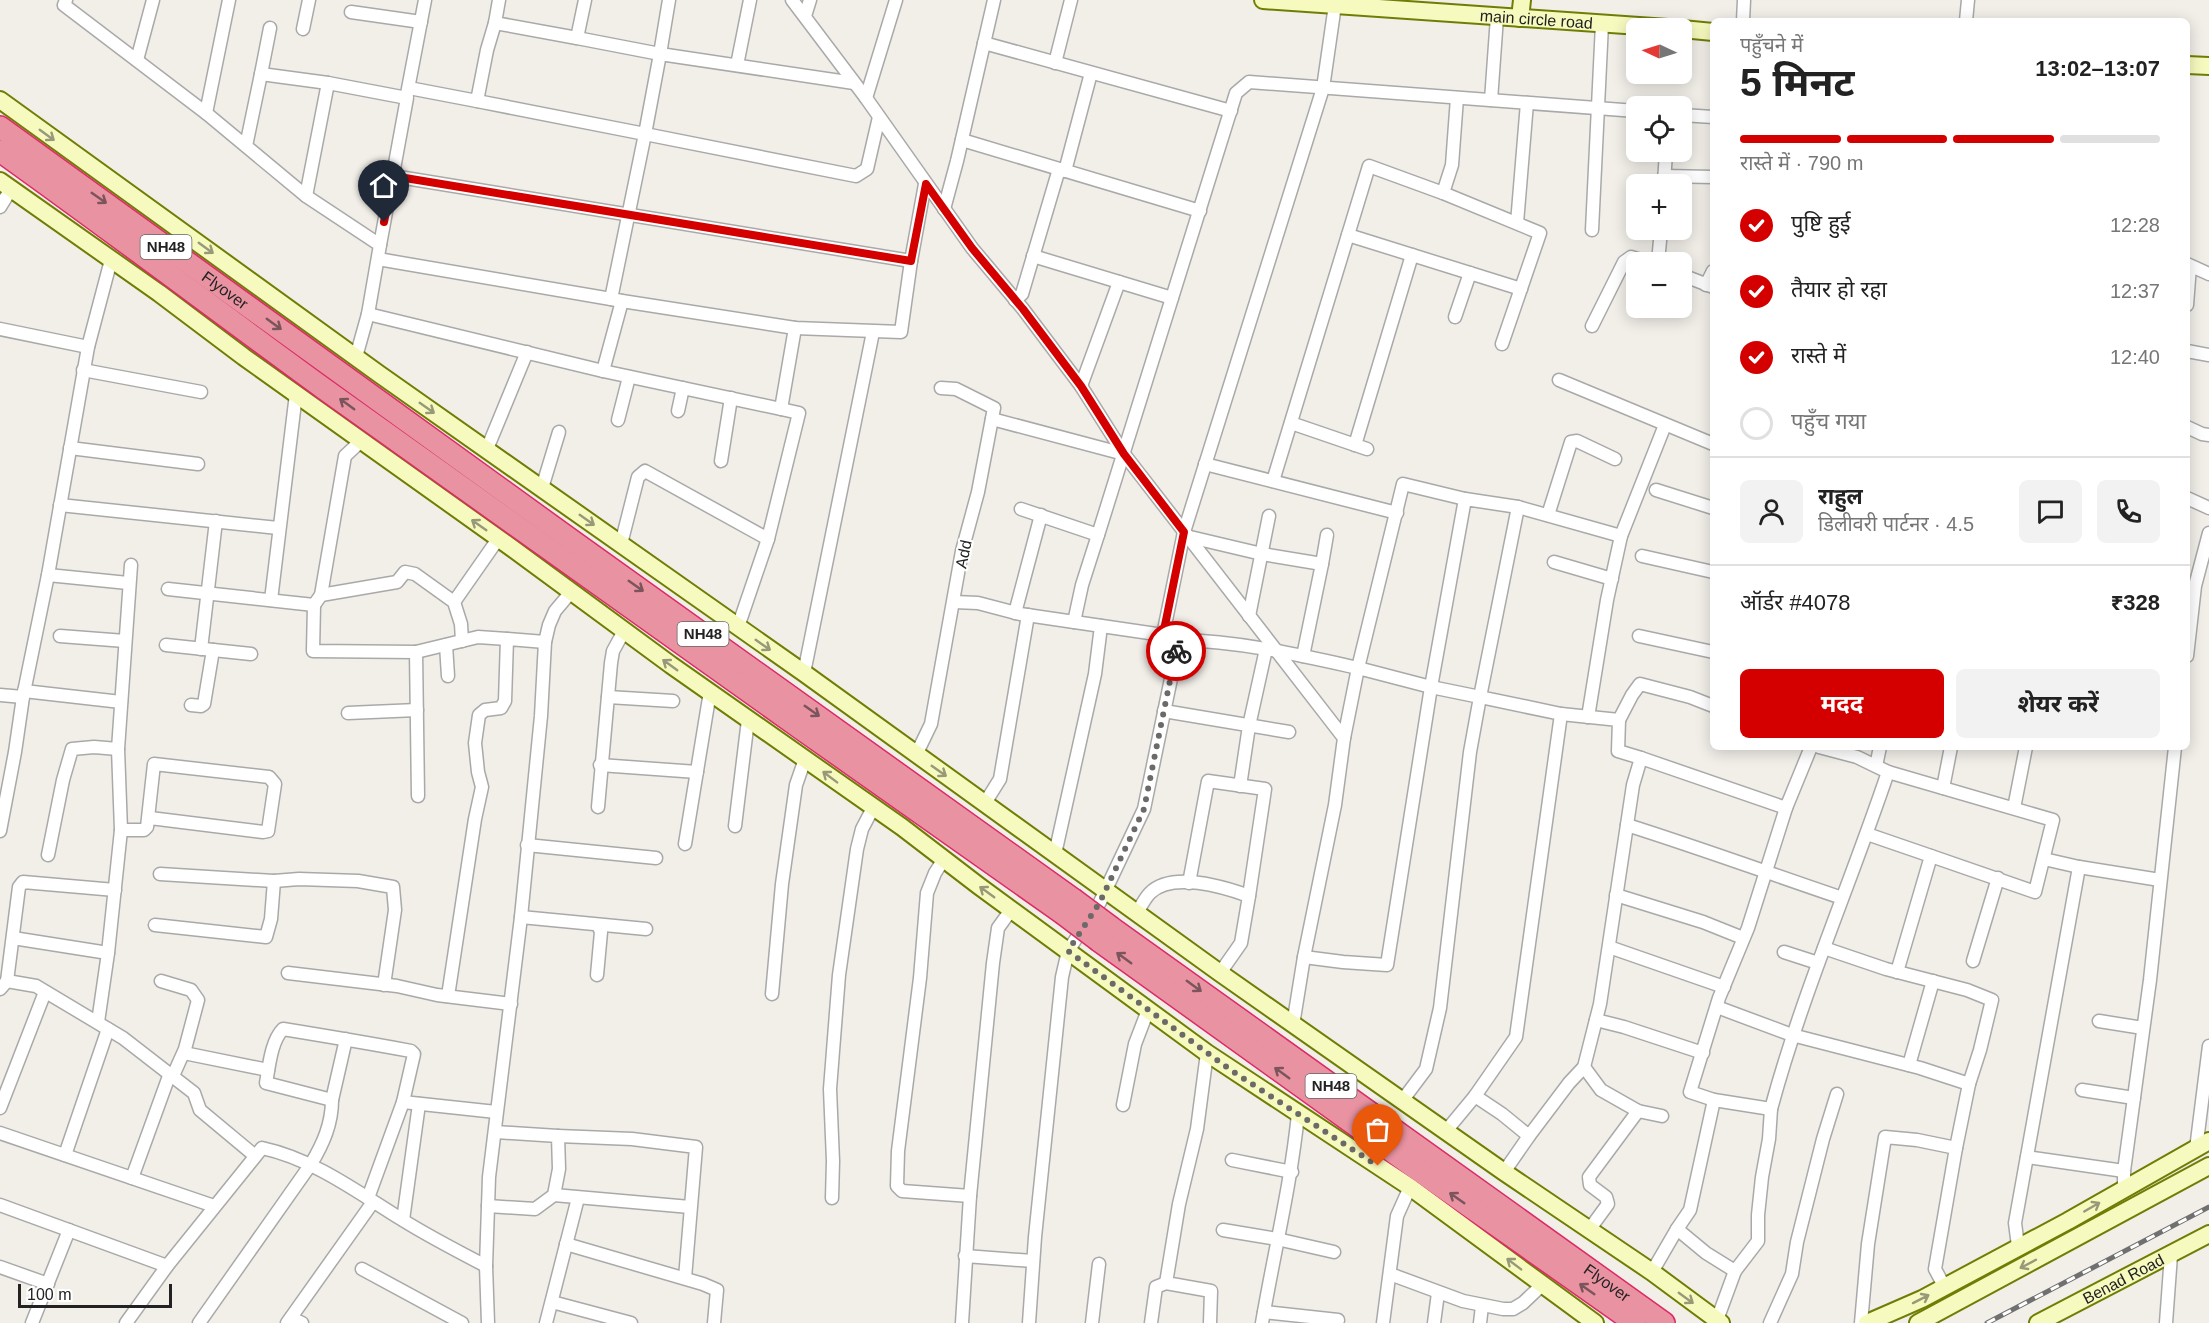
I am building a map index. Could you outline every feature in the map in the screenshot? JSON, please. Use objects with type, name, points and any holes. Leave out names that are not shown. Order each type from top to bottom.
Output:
[{"type":"highway","name":"Flyover","points":[[0,128],[583,548],[1068,906]]},
{"type":"highway","name":"Flyover","points":[[0,151],[320,385],[728,678],[1068,906]]},
{"type":"highway","name":"NH48","points":[[1068,906],[1414,1168],[1545,1249]]},
{"type":"highway","name":"Flyover","points":[[1545,1249],[1635,1323]]},
{"type":"highway","name":"Flyover","points":[[1545,1249],[1664,1323]]},
{"type":"main road","name":"main circle road","points":[[1263,0],[1626,25]]},
{"type":"main road","points":[[1520,18],[1522,0]]},
{"type":"main road","points":[[1692,30],[1710,32]]},
{"type":"main road","points":[[2190,65],[2209,66]]},
{"type":"main road","points":[[0,100],[356,357],[804,673],[1293,1025],[1652,1272],[1719,1322]]},
{"type":"main road","points":[[6,185],[944,859],[1207,1053],[1410,1188],[1595,1323]]},
{"type":"main road","points":[[1868,1323],[1922,1299],[2202,1145]]},
{"type":"main road","points":[[1918,1323],[2209,1166]]},
{"type":"main road","name":"Benad Road","points":[[2048,1320],[2209,1234]]},
{"type":"street","points":[[66,0],[64,5],[206,113],[306,196],[380,245]]},
{"type":"street","points":[[137,60],[153,0]]},
{"type":"street","points":[[206,113],[229,0]]},
{"type":"street","points":[[303,29],[309,0]]},
{"type":"street","points":[[356,357],[368,314],[425,0]]},
{"type":"street","points":[[477,101],[499,0]]},
{"type":"street","points":[[577,38],[585,0]]},
{"type":"street","points":[[603,371],[669,0]]},
{"type":"street","points":[[737,65],[750,0]]},
{"type":"street","points":[[792,0],[866,98],[972,248],[1081,386],[1124,454],[1249,616],[1270,650],[1344,738]]},
{"type":"street","points":[[805,16],[810,0]]},
{"type":"street","points":[[866,98],[896,0]]},
{"type":"street","points":[[944,209],[994,0]]},
{"type":"street","points":[[1055,63],[1071,0]]},
{"type":"street","points":[[1743,18],[1744,0]]},
{"type":"street","points":[[1966,18],[1968,0]]},
{"type":"street","points":[[1163,635],[1205,464],[1323,88],[1335,5]]},
{"type":"street","points":[[351,12],[421,22]]},
{"type":"street","points":[[1491,100],[1497,16]]},
{"type":"street","points":[[495,23],[660,54],[854,83]]},
{"type":"street","points":[[1592,230],[1602,24]]},
{"type":"street","points":[[246,146],[270,28]]},
{"type":"street","points":[[984,44],[1231,111]]},
{"type":"street","points":[[1015,300],[1022,294],[1091,73]]},
{"type":"street","points":[[261,74],[477,101],[856,176],[867,169],[879,117]]},
{"type":"street","points":[[1074,622],[1082,585],[1236,93],[1249,82],[1626,110]]},
{"type":"street","points":[[306,196],[328,83]]},
{"type":"street","points":[[1443,193],[1452,165],[1457,98]]},
{"type":"street","points":[[1517,224],[1527,103]]},
{"type":"street","points":[[1692,116],[1710,117]]},
{"type":"street","points":[[962,140],[1200,211]]},
{"type":"street","points":[[1273,481],[1369,166],[1443,193],[1540,233],[1502,344]]},
{"type":"street","points":[[393,176],[911,261]]},
{"type":"street","points":[[1692,178],[1710,177]]},
{"type":"street","points":[[378,259],[795,328],[901,332],[911,261],[926,184]]},
{"type":"street","points":[[0,207],[6,185]]},
{"type":"street","points":[[1348,235],[1521,289]]},
{"type":"street","points":[[1354,445],[1412,255]]},
{"type":"street","points":[[1034,256],[1172,298]]},
{"type":"street","points":[[0,831],[23,694],[48,575],[87,347],[111,260]]},
{"type":"street","points":[[1592,326],[1626,260]]},
{"type":"street","points":[[2190,266],[2209,274]]},
{"type":"street","points":[[1455,317],[1470,273]]},
{"type":"street","points":[[1692,279],[1710,286]]},
{"type":"street","points":[[1081,386],[1119,282]]},
{"type":"street","points":[[368,314],[603,371],[799,413],[768,539],[738,627]]},
{"type":"street","points":[[781,409],[795,328]]},
{"type":"street","points":[[0,329],[87,347]]},
{"type":"street","points":[[804,673],[873,332]]},
{"type":"street","points":[[487,449],[527,352]]},
{"type":"street","points":[[2190,352],[2209,356]]},
{"type":"street","points":[[83,370],[201,392]]},
{"type":"street","points":[[618,420],[629,376]]},
{"type":"street","points":[[1559,380],[1710,443]]},
{"type":"street","points":[[678,411],[682,388]]},
{"type":"street","points":[[941,388],[956,389],[994,408],[992,419],[1124,454]]},
{"type":"street","points":[[271,600],[296,393]]},
{"type":"street","points":[[721,460],[731,399]]},
{"type":"street","name":"Add","points":[[916,755],[931,724],[962,551],[978,492],[992,419]]},
{"type":"street","points":[[1291,423],[1367,449]]},
{"type":"street","points":[[1588,717],[1621,536],[1665,425]]},
{"type":"street","points":[[2190,429],[2209,435]]},
{"type":"street","points":[[542,488],[559,432]]},
{"type":"street","points":[[361,441],[345,456],[317,600],[313,651],[416,652],[478,637],[545,642]]},
{"type":"street","points":[[1548,515],[1571,442],[1577,441],[1615,459]]},
{"type":"street","points":[[70,448],[198,464]]},
{"type":"street","points":[[1205,464],[1397,513]]},
{"type":"street","points":[[621,544],[638,477],[645,471],[768,539]]},
{"type":"street","points":[[1293,1025],[1304,957],[1335,805],[1344,738],[1358,668],[1403,484],[1465,499],[1518,507],[1621,536]]},
{"type":"street","points":[[1656,490],[1710,507]]},
{"type":"street","points":[[1304,957],[1387,965],[1431,687],[1465,499]]},
{"type":"street","points":[[2190,499],[2209,508]]},
{"type":"street","points":[[60,505],[278,528]]},
{"type":"street","points":[[1402,1101],[1426,1070],[1440,1008],[1470,752],[1518,507]]},
{"type":"street","points":[[1021,508],[1098,535]]},
{"type":"street","points":[[1016,613],[1041,515]]},
{"type":"street","points":[[1249,616],[1269,516]]},
{"type":"street","points":[[191,705],[204,704],[207,594],[216,521]]},
{"type":"street","points":[[2190,602],[2191,585],[2209,532]]},
{"type":"street","points":[[1187,535],[1262,554],[1322,564]]},
{"type":"street","points":[[1303,656],[1327,535]]},
{"type":"street","points":[[454,602],[498,539]]},
{"type":"street","points":[[1642,556],[1710,571]]},
{"type":"street","points":[[1554,562],[1612,579]]},
{"type":"street","points":[[65,1155],[103,1025],[121,830],[118,749],[131,565]]},
{"type":"street","points":[[168,589],[271,600],[317,600],[397,582],[405,572],[415,574],[454,602],[461,624],[462,641]]},
{"type":"street","points":[[48,575],[128,583]]},
{"type":"street","points":[[488,1323],[486,1266],[489,1177],[521,917],[542,705],[545,642],[555,612],[571,592]]},
{"type":"street","points":[[954,602],[978,603],[1016,613],[1163,635],[1179,640],[1207,640],[1270,650],[1561,714],[1619,720]]},
{"type":"street","points":[[985,803],[1000,779],[1028,615]]},
{"type":"street","points":[[1055,854],[1095,674],[1101,626]]},
{"type":"street","points":[[598,807],[600,765],[613,651],[624,631]]},
{"type":"street","points":[[60,636],[125,641]]},
{"type":"street","points":[[1640,636],[1710,651]]},
{"type":"street","points":[[448,996],[482,787],[475,743],[479,715],[485,710],[501,708],[505,701],[507,639]]},
{"type":"street","points":[[1029,1323],[1033,1260],[1062,977],[1068,951],[1106,891],[1144,809],[1179,640]]},
{"type":"street","points":[[166,645],[251,654]]},
{"type":"street","points":[[446,645],[448,676]]},
{"type":"street","points":[[1240,786],[1249,726],[1270,650]]},
{"type":"street","points":[[416,652],[418,796]]},
{"type":"street","points":[[1710,704],[1690,696],[1640,684],[1619,720],[1618,751],[1786,808]]},
{"type":"street","points":[[685,844],[710,692]]},
{"type":"street","points":[[0,694],[121,702]]},
{"type":"street","points":[[608,697],[673,701]]},
{"type":"street","points":[[348,713],[417,710]]},
{"type":"street","points":[[1164,711],[1289,732]]},
{"type":"street","points":[[1446,1131],[1475,1096],[1516,1037],[1561,714]]},
{"type":"street","points":[[735,826],[748,720]]},
{"type":"street","points":[[48,855],[63,780],[72,749],[94,747],[118,749]]},
{"type":"street","points":[[1771,1108],[1714,1100],[1690,1092],[1786,808],[1810,750]]},
{"type":"street","points":[[1830,750],[1857,757],[1882,769],[2053,820],[2035,892],[1867,834]]},
{"type":"street","points":[[1719,1322],[1735,1271],[1758,1241],[1758,1215],[1771,1108],[1792,1035],[1867,834],[1882,769],[1880,750]]},
{"type":"street","points":[[1943,788],[1950,750]]},
{"type":"street","points":[[2013,808],[2025,750]]},
{"type":"street","points":[[2124,1189],[2124,1171],[2175,750]]},
{"type":"street","points":[[1504,1172],[1569,1083],[1584,1067],[1596,1020],[1633,785],[1641,758]]},
{"type":"street","points":[[772,994],[782,884],[796,785],[805,759]]},
{"type":"street","points":[[121,830],[144,830],[147,827],[150,819],[154,764],[269,777],[275,784],[268,831],[150,819]]},
{"type":"street","points":[[600,765],[696,772]]},
{"type":"street","points":[[1189,883],[1208,781],[1266,789],[1241,943],[1220,973]]},
{"type":"street","points":[[832,1198],[830,1089],[839,975],[855,858],[862,829],[873,808]]},
{"type":"street","points":[[1627,825],[1707,850],[1765,873],[1842,898]]},
{"type":"street","points":[[527,845],[656,858]]},
{"type":"street","points":[[1897,972],[1931,856]]},
{"type":"street","points":[[944,859],[927,893],[920,978],[898,1151],[897,1186],[902,1191],[970,1196]]},
{"type":"street","points":[[2044,859],[2160,880]]},
{"type":"street","points":[[2018,1246],[2015,1224],[2079,867]]},
{"type":"street","points":[[160,874],[274,881],[299,879],[358,881],[393,887],[395,910],[384,985]]},
{"type":"street","points":[[1973,961],[1998,878]]},
{"type":"street","points":[[155,925],[266,937],[271,919],[274,881]]},
{"type":"street","points":[[1137,913],[1151,892],[1171,881],[1221,886],[1249,896]]},
{"type":"street","points":[[115,890],[23,882],[19,887],[4,985],[36,986],[103,1025],[194,1093],[200,1110],[254,1155]]},
{"type":"street","points":[[1616,895],[1703,922],[1743,938]]},
{"type":"street","points":[[962,1323],[970,1196],[993,963],[998,928],[1011,910]]},
{"type":"street","points":[[521,917],[646,929]]},
{"type":"street","points":[[597,975],[602,932],[598,925]]},
{"type":"street","points":[[13,938],[108,953]]},
{"type":"street","points":[[1609,947],[1724,987]]},
{"type":"street","points":[[1824,948],[1897,972],[1967,990],[1992,1000],[1969,1084],[1935,1269],[1944,1286]]},
{"type":"street","points":[[1784,952],[1818,963]]},
{"type":"street","points":[[288,973],[511,1004]]},
{"type":"street","points":[[132,1178],[170,1077],[184,1053],[198,1000],[191,990],[161,981]]},
{"type":"street","points":[[1909,1065],[1933,981]]},
{"type":"street","points":[[0,1108],[45,992]]},
{"type":"street","points":[[1717,1007],[1792,1035],[1909,1065],[1969,1084]]},
{"type":"street","points":[[1124,1105],[1135,1044],[1148,1010]]},
{"type":"street","points":[[1596,1020],[1703,1053]]},
{"type":"street","points":[[2099,1021],[2143,1028]]},
{"type":"street","points":[[293,1321],[371,1200],[403,1102],[414,1054],[411,1051],[283,1029],[275,1043],[266,1083],[332,1100]]},
{"type":"street","points":[[199,1323],[323,1144],[332,1113],[332,1100],[346,1039]]},
{"type":"street","points":[[2202,1145],[2209,1046]]},
{"type":"street","points":[[184,1053],[268,1070]]},
{"type":"street","points":[[1166,1283],[1179,1204],[1197,1129],[1207,1053]]},
{"type":"street","points":[[1584,1067],[1602,1090],[1638,1111],[1662,1116]]},
{"type":"street","points":[[2082,1090],[2134,1098]]},
{"type":"street","points":[[1770,1323],[1792,1274],[1797,1242],[1837,1094]]},
{"type":"street","points":[[1475,1096],[1529,1136]]},
{"type":"street","points":[[1652,1272],[1690,1210],[1714,1100]]},
{"type":"street","points":[[403,1102],[496,1112]]},
{"type":"street","points":[[403,1220],[419,1104]]},
{"type":"street","points":[[1589,1230],[1608,1204],[1606,1197],[1590,1185],[1589,1177],[1638,1111]]},
{"type":"street","points":[[1298,1114],[1292,1172],[1263,1317],[1338,1320]]},
{"type":"street","points":[[496,1132],[632,1139],[696,1147],[685,1278]]},
{"type":"street","points":[[0,1133],[214,1206]]},
{"type":"street","points":[[488,1206],[535,1209],[554,1195],[559,1169],[558,1136]]},
{"type":"street","points":[[1861,1323],[1868,1244],[1885,1137],[1917,1140],[1956,1148]]},
{"type":"street","points":[[128,1322],[167,1266],[254,1155],[262,1148],[285,1153],[311,1164],[403,1220],[486,1266]]},
{"type":"street","points":[[2027,1156],[2124,1171]]},
{"type":"street","points":[[1232,1160],[1292,1172]]},
{"type":"street","points":[[1383,1323],[1397,1216],[1410,1188]]},
{"type":"street","points":[[554,1195],[690,1207]]},
{"type":"street","points":[[546,1323],[578,1198]]},
{"type":"street","points":[[0,1205],[167,1266]]},
{"type":"street","points":[[1677,1229],[1706,1253],[1735,1271]]},
{"type":"street","points":[[32,1323],[69,1230]]},
{"type":"street","points":[[1223,1230],[1334,1252]]},
{"type":"street","points":[[566,1244],[685,1278],[717,1290],[714,1323]]},
{"type":"street","points":[[2166,1323],[2171,1255]]},
{"type":"street","points":[[965,1256],[1033,1260]]},
{"type":"street","points":[[1092,1323],[1099,1264]]},
{"type":"street","points":[[0,1267],[48,1284]]},
{"type":"street","points":[[362,1269],[462,1323]]},
{"type":"street","points":[[1390,1274],[1438,1293],[1482,1306],[1513,1309],[1542,1285]]},
{"type":"street","points":[[1151,1323],[1156,1287],[1166,1283],[1211,1291],[1210,1323]]},
{"type":"street","points":[[1434,1323],[1438,1293]]},
{"type":"street","points":[[552,1302],[615,1321],[631,1323]]},
{"type":"street","points":[[1480,1323],[1482,1306]]},
{"type":"railway","points":[[1987,1323],[2209,1207]]},
{"type":"way so far","points":[[1176,651],[1144,809],[1100,902],[1068,951],[1232,1071],[1378,1166]]},
{"type":"route","points":[[384,222],[393,176],[911,261],[926,184],[972,248],[1023,309],[1081,386],[1124,454],[1184,532],[1163,635],[1179,640],[1176,651]]}]
